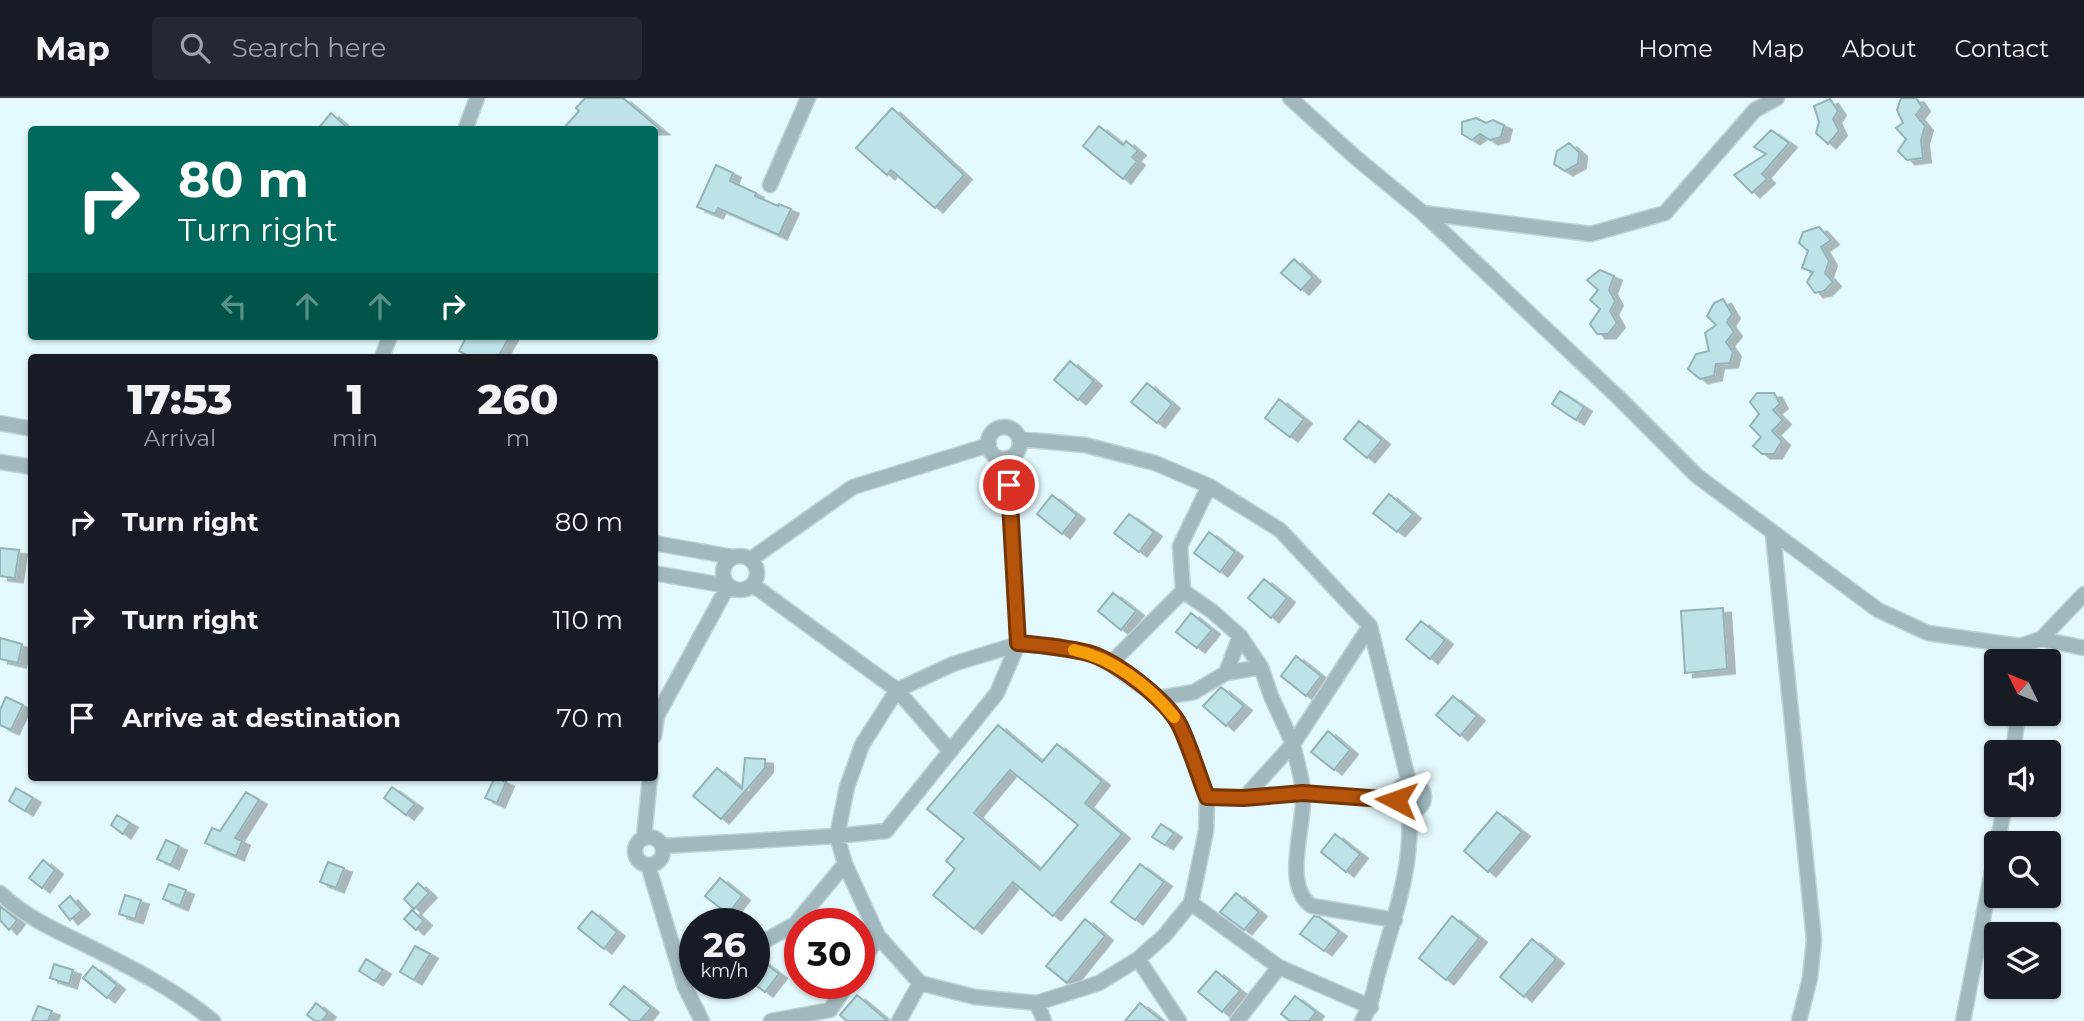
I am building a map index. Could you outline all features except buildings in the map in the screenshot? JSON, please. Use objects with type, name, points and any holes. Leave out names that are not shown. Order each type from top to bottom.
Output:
[{"type":"street","points":[[466,126],[477,98]]},
{"type":"street","points":[[770,185],[808,98]]},
{"type":"street","points":[[1290,98],[1355,157],[1423,213],[1698,476],[1878,610],[1928,633],[2020,646],[2041,639],[2084,594]]},
{"type":"street","points":[[1423,213],[1591,234],[1665,213],[1755,110],[1777,98]]},
{"type":"street","points":[[0,423],[28,428]]},
{"type":"street","points":[[1003,427],[1014,430],[1019,439],[1019,449],[1007,458],[993,454],[989,445],[990,435],[1003,427]]},
{"type":"street","points":[[1019,439],[1085,445],[1155,463],[1209,486],[1280,530],[1370,626],[1409,783]]},
{"type":"street","points":[[751,559],[853,487],[989,445]]},
{"type":"street","points":[[663,846],[886,831],[997,693],[1018,643],[1007,458]]},
{"type":"street","points":[[0,462],[28,466]]},
{"type":"street","points":[[1110,664],[1183,591],[1180,546],[1209,486]]},
{"type":"street","points":[[1773,534],[1814,940],[1811,978],[1799,1021]]},
{"type":"street","points":[[658,544],[751,559],[757,569],[753,585],[744,590],[658,574]]},
{"type":"street","points":[[729,586],[723,571],[733,557]]},
{"type":"street","points":[[753,585],[897,690],[950,751]]},
{"type":"street","points":[[658,714],[729,586]]},
{"type":"street","points":[[1183,591],[1213,612],[1240,636],[1261,667],[1293,744],[1303,793],[1296,859],[1299,891],[1304,901],[1312,906],[1395,920]]},
{"type":"street","points":[[1244,798],[1293,744],[1370,626]]},
{"type":"street","points":[[1226,673],[1240,636]]},
{"type":"street","points":[[2041,639],[2084,648]]},
{"type":"street","points":[[1018,643],[1091,654],[1110,664],[1159,698],[1179,724],[1207,797],[1206,831],[1191,904],[1164,936],[1138,959],[1099,983],[1037,1003],[975,997],[920,983],[878,936],[845,864],[837,836],[847,787],[862,745],[897,690],[953,664],[1018,643]]},
{"type":"street","points":[[1159,698],[1194,692],[1226,673],[1261,667]]},
{"type":"street","points":[[650,781],[644,837],[637,843],[635,853],[639,861],[648,865],[679,953]]},
{"type":"street","points":[[1396,800],[1401,786],[1409,783],[1422,788],[1425,797],[1422,806],[1409,812]]},
{"type":"street","points":[[1207,797],[1244,798],[1303,793],[1396,800]]},
{"type":"street","points":[[1396,800],[1401,808],[1409,812]]},
{"type":"street","points":[[1362,1021],[1371,1007],[1395,920],[1410,853],[1409,812]]},
{"type":"street","points":[[644,837],[657,839],[663,846],[661,859],[648,865]]},
{"type":"street","points":[[770,938],[794,924],[845,864]]},
{"type":"street","points":[[0,893],[15,907],[195,1006],[213,1021]]},
{"type":"street","points":[[1191,904],[1279,967],[1371,1007]]},
{"type":"street","points":[[1963,1021],[1985,908]]},
{"type":"street","points":[[875,941],[878,936]]},
{"type":"street","points":[[1138,959],[1179,1021]]},
{"type":"street","points":[[1237,1021],[1279,967]]},
{"type":"street","points":[[899,1021],[920,983]]},
{"type":"street","points":[[695,999],[702,1021]]},
{"type":"street","points":[[771,1021],[833,1016],[841,999]]},
{"type":"street","points":[[1037,1003],[1044,1021]]},
{"type":"slow traffic","points":[[1074,650],[1091,654],[1110,664],[1159,698],[1174,717]]},
{"type":"route","points":[[1009,485],[1018,643],[1091,654],[1159,698],[1179,724],[1207,797],[1244,798],[1303,793],[1396,800]]}]
